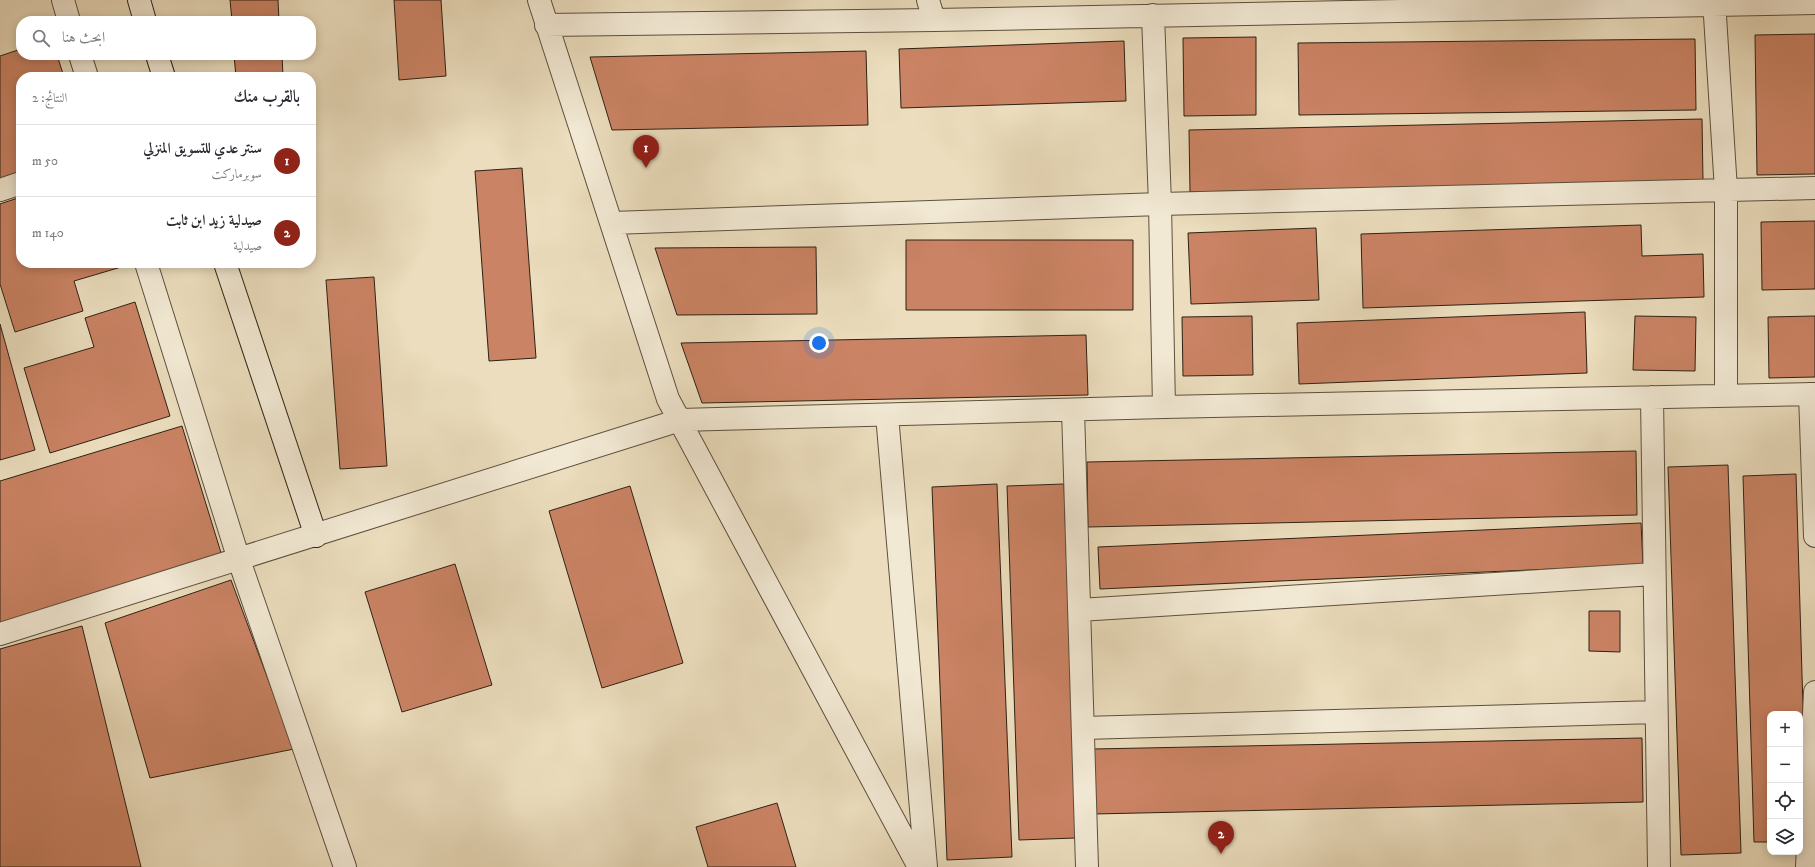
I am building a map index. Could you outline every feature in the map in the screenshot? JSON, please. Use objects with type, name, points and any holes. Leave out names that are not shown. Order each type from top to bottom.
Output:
[{"type":"street","points":[[63,0],[68,16]]},
{"type":"street","points":[[139,0],[144,16]]},
{"type":"street","points":[[539,0],[668,399],[919,867]]},
{"type":"street","points":[[546,25],[932,10],[1153,15],[1714,3],[1815,3]]},
{"type":"street","points":[[1714,3],[1726,190],[1726,396]]},
{"type":"street","points":[[1153,15],[1160,204],[1164,407]]},
{"type":"street","points":[[82,60],[85,72]]},
{"type":"street","points":[[159,60],[162,72]]},
{"type":"street","points":[[0,190],[16,184]]},
{"type":"street","points":[[612,223],[1160,204],[1815,188]]},
{"type":"street","points":[[148,268],[239,560],[345,867]]},
{"type":"street","points":[[227,268],[316,536]]},
{"type":"street","points":[[0,634],[316,536],[680,420],[1164,407],[1813,394],[1815,536]]},
{"type":"street","points":[[1652,397],[1659,867]]},
{"type":"street","points":[[1073,410],[1087,867]]},
{"type":"street","points":[[886,415],[926,867]]},
{"type":"street","points":[[1079,610],[1654,574]]},
{"type":"street","points":[[1807,867],[1815,692]]},
{"type":"street","points":[[1083,728],[1656,712]]},
{"type":"building","points":[[230,0],[278,0],[279,16],[232,16]]},
{"type":"building","points":[[394,0],[441,0],[446,76],[399,80]]},
{"type":"building","points":[[1815,34],[1815,174],[1757,175],[1755,35]]},
{"type":"building","points":[[1256,37],[1256,115],[1184,116],[1183,38]]},
{"type":"building","points":[[1695,39],[1696,110],[1299,115],[1298,43]]},
{"type":"building","points":[[1124,41],[1126,101],[901,108],[899,49]]},
{"type":"building","points":[[16,51],[16,60],[59,60],[62,72],[16,72],[16,177],[0,182],[0,56]]},
{"type":"building","points":[[866,51],[868,125],[612,130],[590,57]]},
{"type":"building","points":[[234,60],[282,60],[283,72],[236,72]]},
{"type":"building","points":[[1702,119],[1703,181],[1190,192],[1189,130]]},
{"type":"building","points":[[522,168],[536,358],[489,361],[475,171]]},
{"type":"building","points":[[16,199],[16,268],[118,268],[74,281],[83,311],[15,332],[0,284],[0,204]]},
{"type":"building","points":[[1815,221],[1815,289],[1762,290],[1761,222]]},
{"type":"building","points":[[1641,225],[1642,256],[1703,254],[1704,297],[1363,308],[1361,234]]},
{"type":"building","points":[[1316,228],[1319,300],[1191,304],[1188,233]]},
{"type":"building","points":[[906,240],[1133,240],[1133,310],[906,310]]},
{"type":"building","points":[[816,247],[817,314],[677,315],[655,248]]},
{"type":"building","points":[[374,277],[387,466],[340,469],[326,280]]},
{"type":"building","points":[[135,302],[170,416],[50,453],[24,368],[94,347],[85,318]]},
{"type":"building","points":[[1585,312],[1587,373],[1299,384],[1297,323]]},
{"type":"building","points":[[1252,316],[1253,375],[1183,376],[1182,317]]},
{"type":"building","points":[[1635,316],[1696,317],[1695,371],[1633,370]]},
{"type":"building","points":[[1815,316],[1815,377],[1769,378],[1768,317]]},
{"type":"building","points":[[0,324],[35,450],[0,460]]},
{"type":"building","points":[[1086,335],[1088,395],[702,403],[681,343]]},
{"type":"building","points":[[182,426],[222,556],[0,623],[0,481]]},
{"type":"building","points":[[1636,451],[1637,515],[1088,527],[1087,462]]},
{"type":"building","points":[[1728,465],[1741,853],[1681,855],[1668,467]]},
{"type":"building","points":[[1796,474],[1807,841],[1803,841],[1803,711],[1767,711],[1767,842],[1754,842],[1743,476]]},
{"type":"building","points":[[997,484],[1012,857],[947,860],[932,487]]},
{"type":"building","points":[[1064,484],[1076,838],[1019,840],[1007,486]]},
{"type":"building","points":[[630,486],[683,663],[602,688],[549,511]]},
{"type":"building","points":[[1641,523],[1643,565],[1100,589],[1098,547]]},
{"type":"building","points":[[455,564],[492,685],[402,712],[365,592]]},
{"type":"building","points":[[231,580],[294,749],[150,778],[105,623]]},
{"type":"building","points":[[1589,611],[1620,611],[1620,652],[1589,651]]},
{"type":"building","points":[[82,626],[141,867],[0,867],[0,649]]},
{"type":"building","points":[[1642,738],[1643,802],[1094,814],[1093,749]]},
{"type":"building","points":[[777,803],[796,867],[708,867],[696,827]]},
{"type":"place","name":"سنتر عدي للتسويق المنزلي","points":[[646,168]]},
{"type":"place","name":"صيدلية زيد ابن ثابت","points":[[1221,854]]}]
